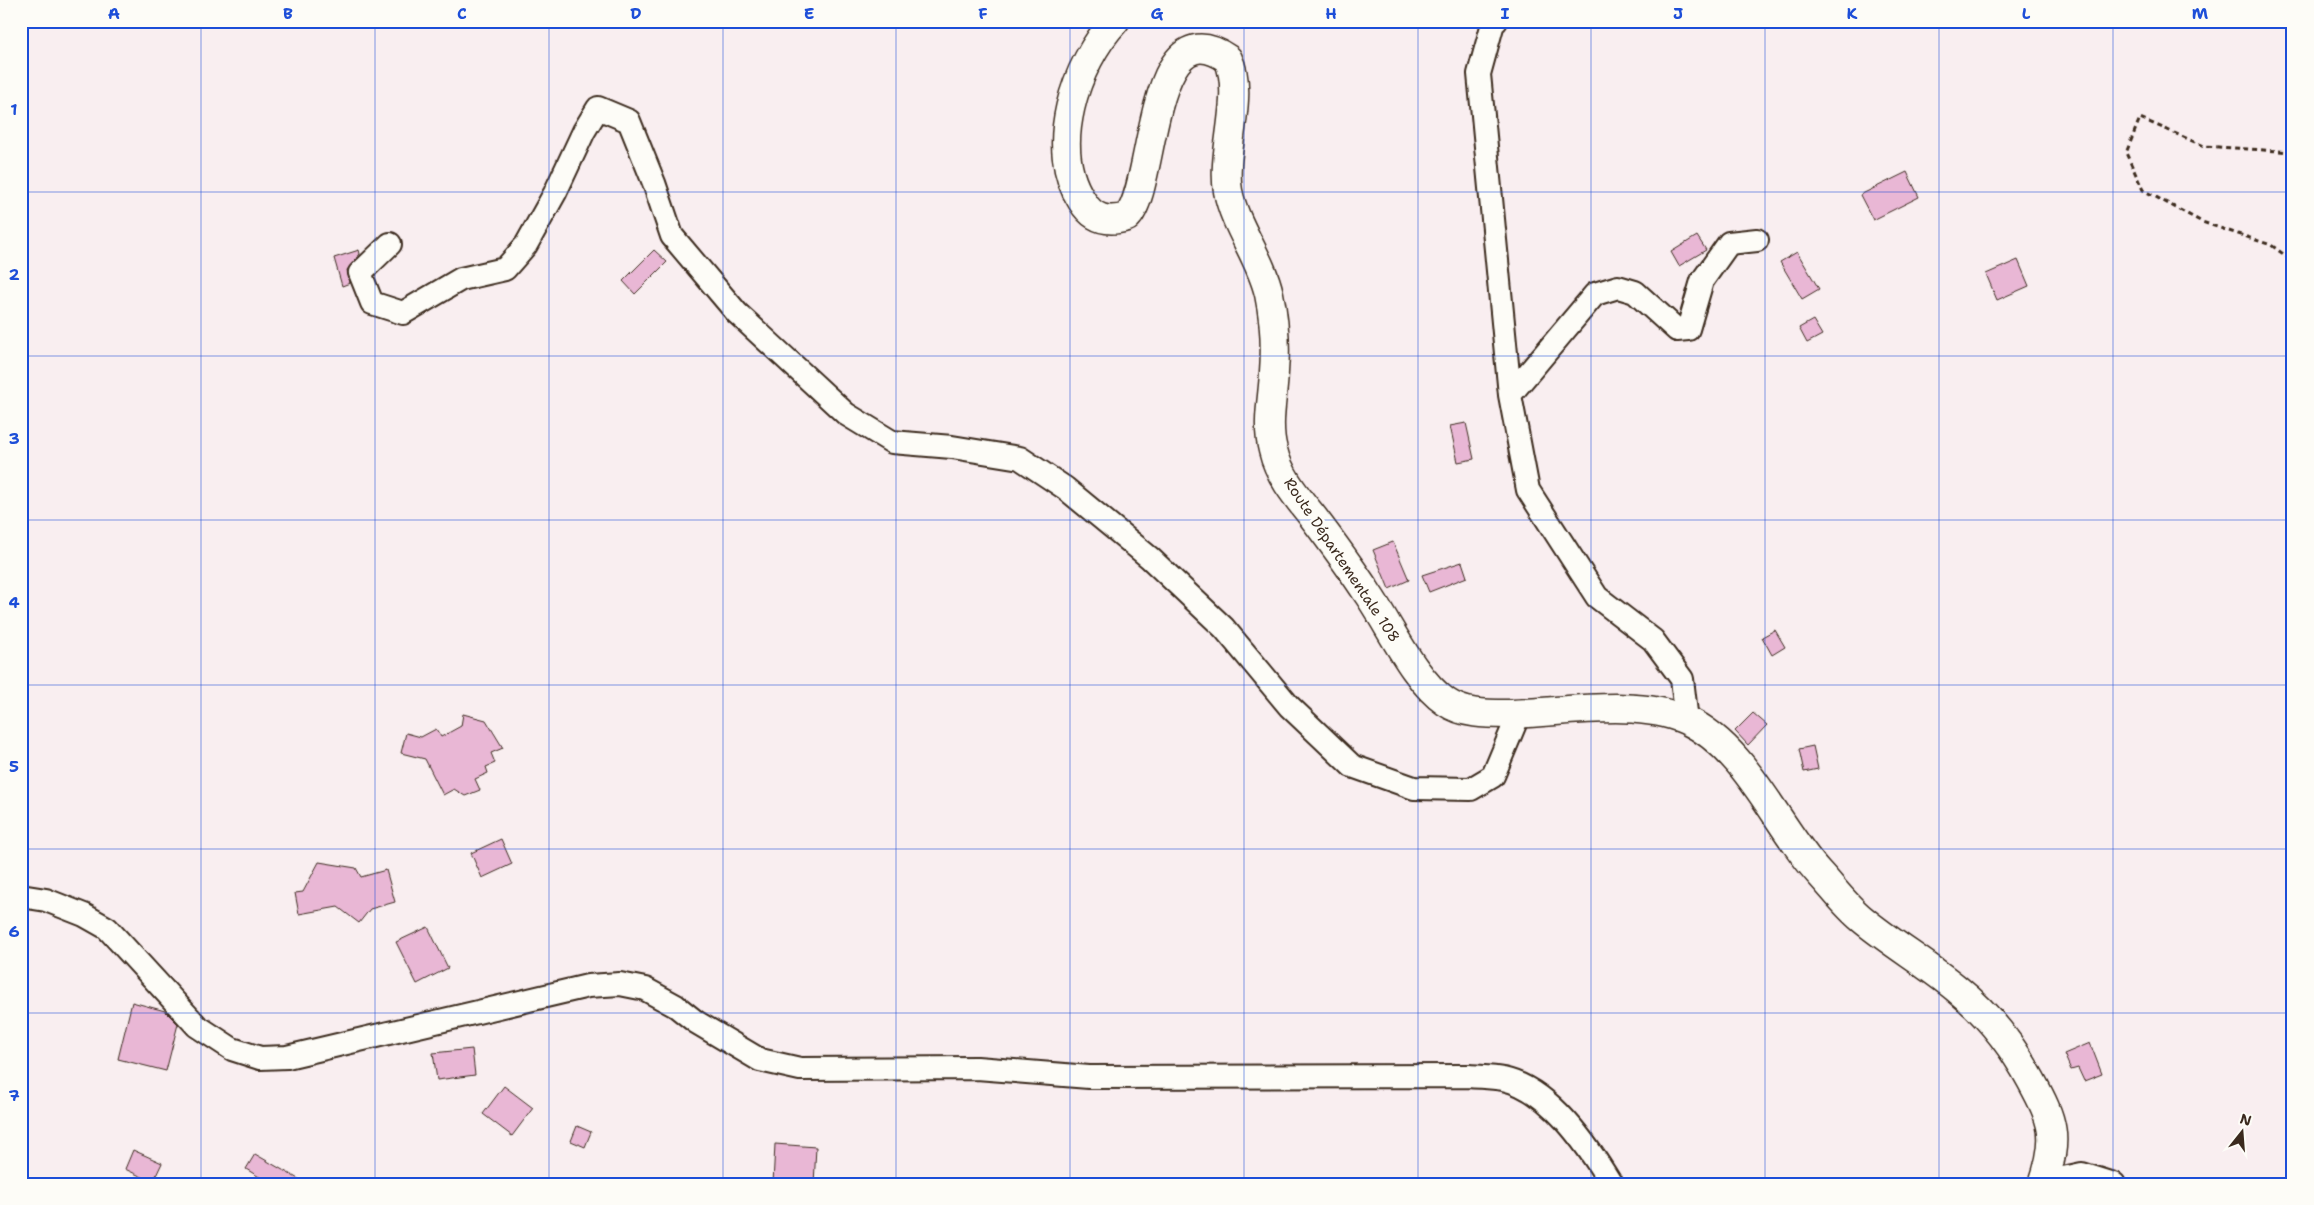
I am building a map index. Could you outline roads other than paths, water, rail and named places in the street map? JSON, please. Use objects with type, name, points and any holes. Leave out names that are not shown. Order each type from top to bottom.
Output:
[{"type":"main road","name":"Route Départementale 108","points":[[1115,21],[1099,39],[1086,62],[1067,121],[1066,158],[1079,198],[1087,210],[1102,220],[1127,218],[1136,204],[1151,132],[1165,85],[1172,70],[1184,55],[1202,48],[1212,50],[1228,59],[1233,73],[1234,97],[1228,144],[1228,190],[1234,210],[1268,287],[1272,310],[1274,372],[1270,414],[1272,449],[1293,493],[1338,550],[1370,596],[1398,643],[1433,691],[1448,704],[1461,709],[1490,714],[1605,709],[1644,710],[1656,711],[1686,721],[1704,730],[1754,782],[1807,860],[1861,918],[1959,990],[1998,1029],[2018,1056],[2050,1116],[2054,1136],[2044,1183]]},
{"type":"street","points":[[1496,21],[1493,23],[1479,74],[1510,395],[1528,490],[1598,597],[1653,640],[1682,679],[1686,721]]},
{"type":"street","points":[[390,244],[360,273],[372,303],[403,313],[461,280],[505,269],[526,245],[555,193],[584,131],[598,108],[629,121],[654,183],[672,236],[737,313],[846,414],[892,442],[952,447],[1020,458],[1058,483],[1150,558],[1224,628],[1289,706],[1352,766],[1414,788],[1471,789],[1493,776],[1519,714]]},
{"type":"street","points":[[1510,395],[1595,294],[1618,287],[1635,292],[1677,330],[1688,329],[1702,281],[1729,243],[1757,240]]},
{"type":"street","points":[[21,896],[54,903],[84,915],[107,928],[197,1026],[232,1049],[260,1058],[287,1057],[588,986],[620,984],[645,989],[676,1006],[696,1022],[760,1060],[800,1069],[977,1068],[1089,1077],[1450,1076],[1504,1080],[1525,1088],[1548,1102],[1591,1152],[1611,1184]]},
{"type":"street","points":[[2044,1183],[2082,1174],[2114,1184]]}]
